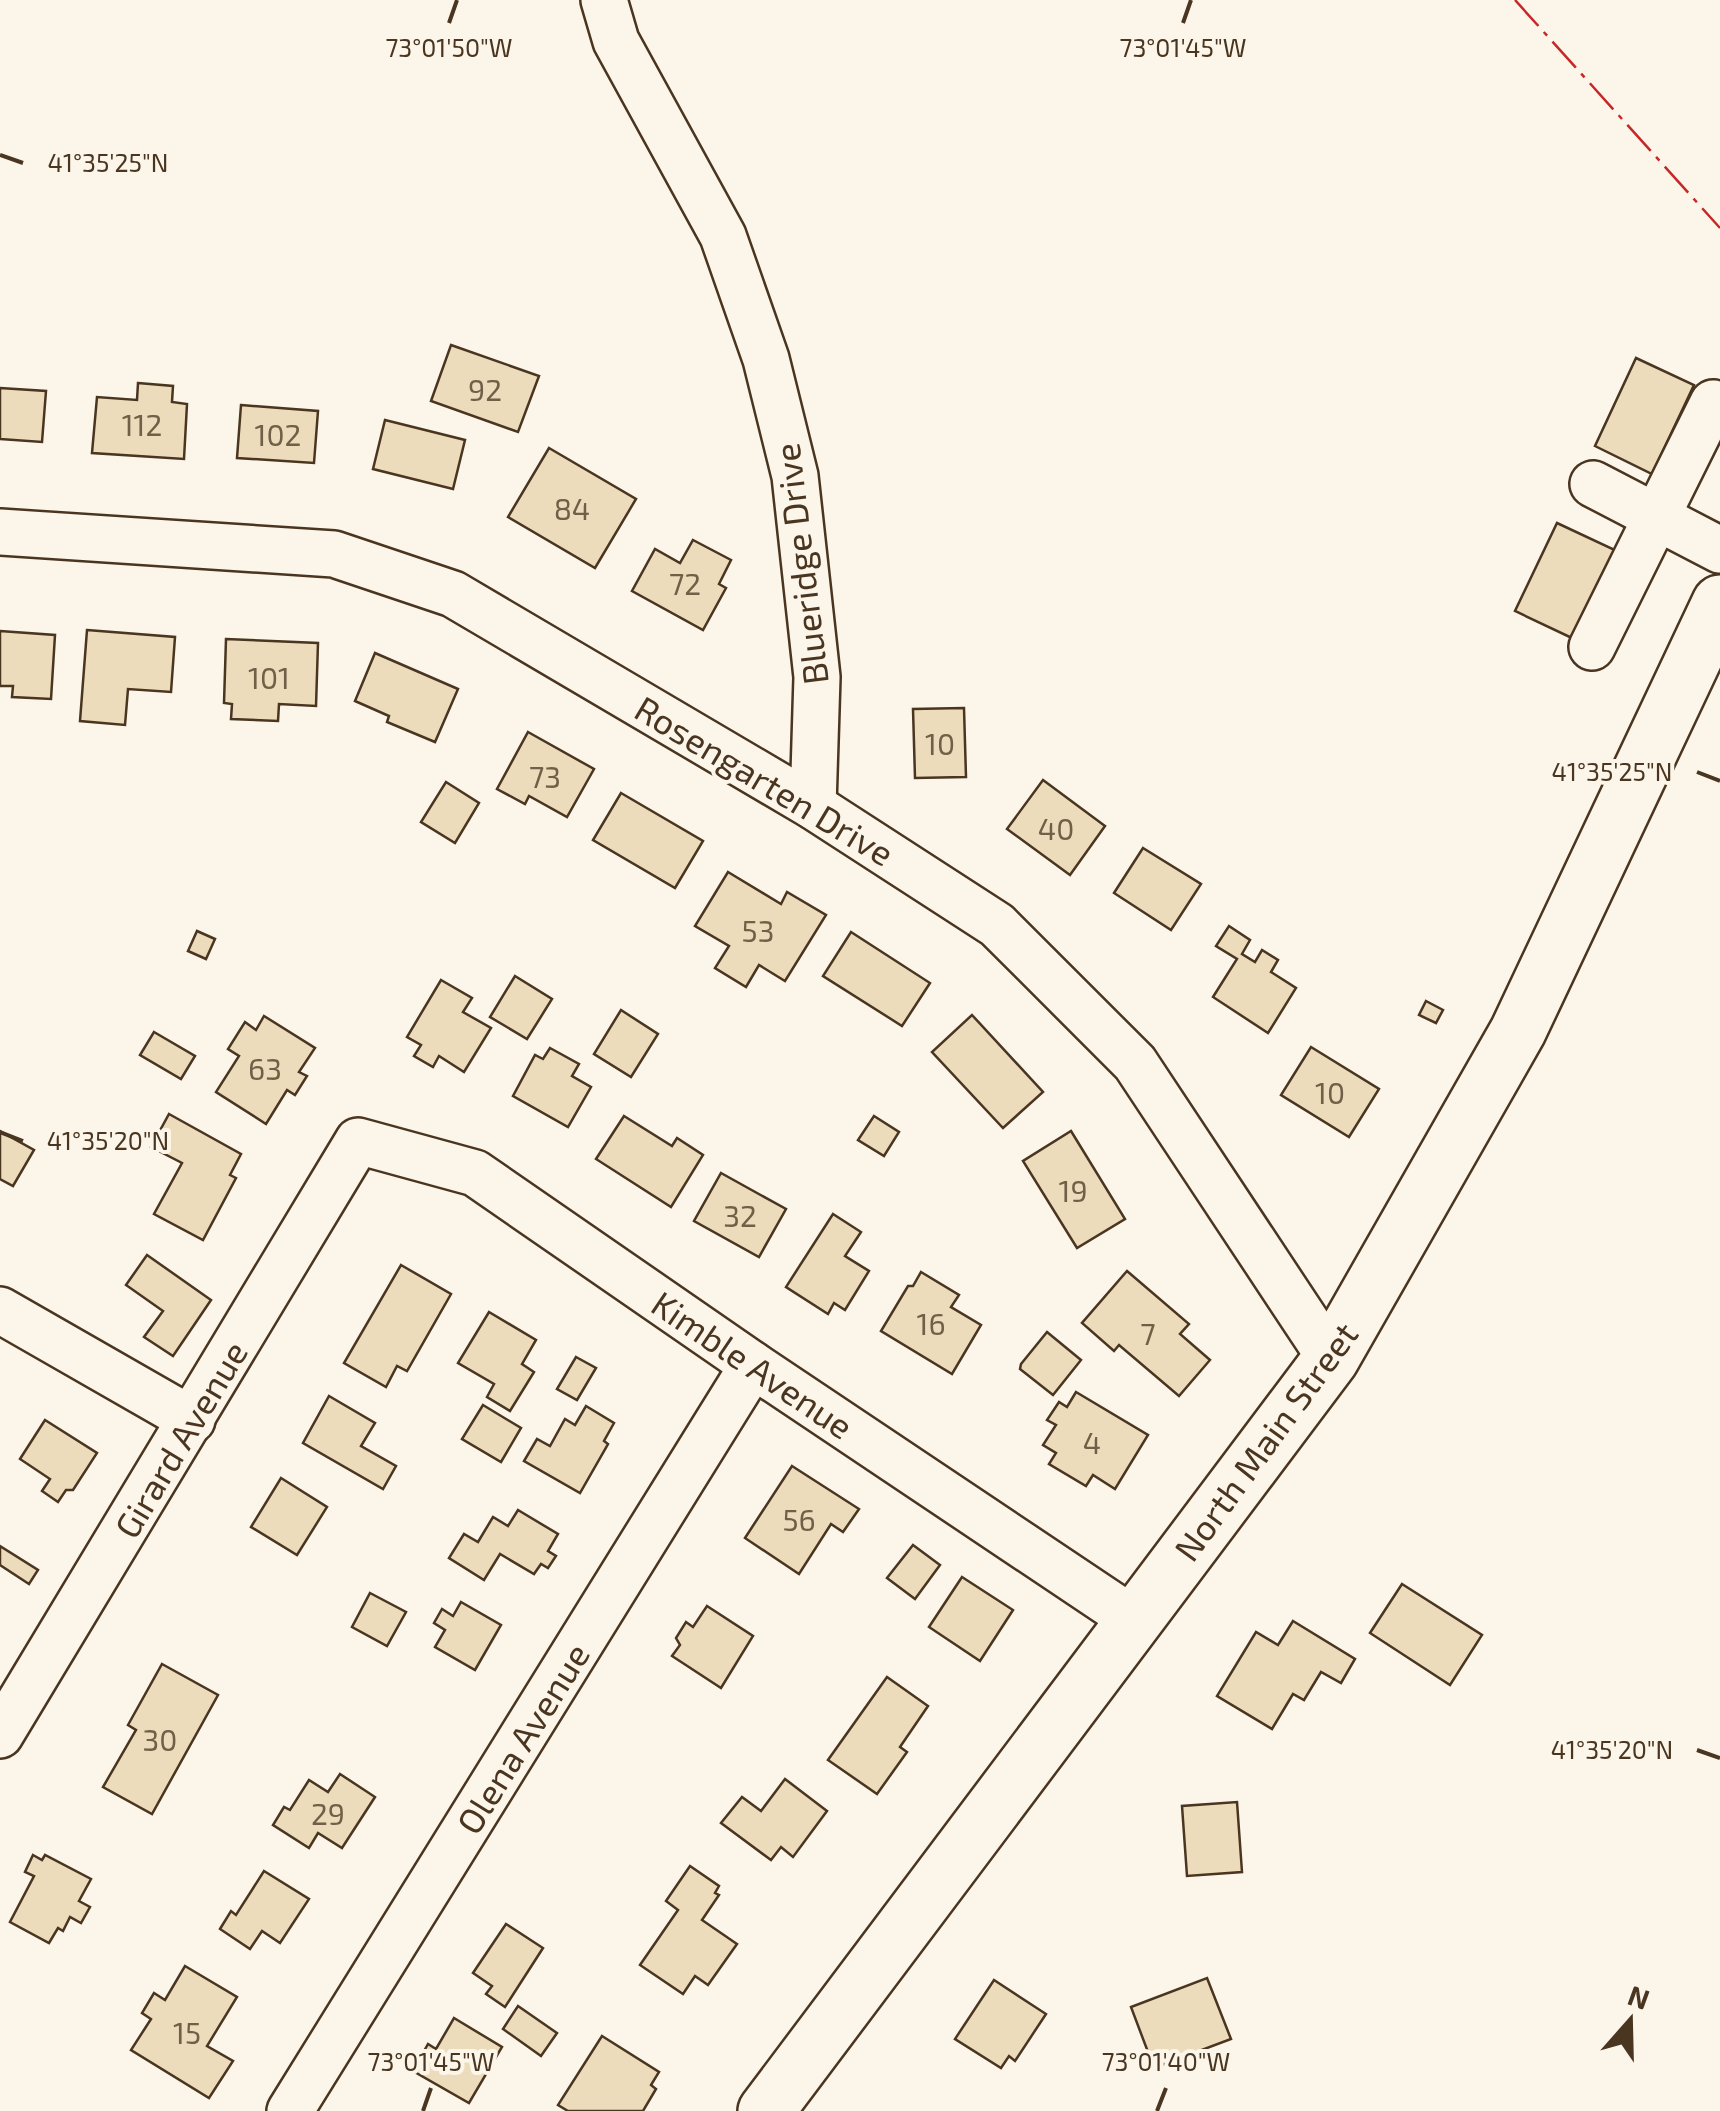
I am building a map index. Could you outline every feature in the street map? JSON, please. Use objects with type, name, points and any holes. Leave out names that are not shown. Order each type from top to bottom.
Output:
[{"type":"main road","name":"North Main Street","points":[[766,2111],[1331,1358],[1518,1031],[1720,604]]},
{"type":"street","name":"Blueridge Drive","points":[[604,0],[616,41],[724,236],[766,360],[796,476],[817,677],[813,806]]},
{"type":"street","points":[[1592,646],[1712,402]]},
{"type":"street","points":[[1592,484],[1720,550]]},
{"type":"street","name":"Rosengarten Drive","points":[[0,532],[334,554],[419,582],[453,594],[813,806],[996,925],[1136,1063],[1331,1358]]},
{"type":"street","name":"Kimble Avenue","points":[[358,1141],[475,1174],[1134,1620]]},
{"type":"street","name":"Girard Avenue","points":[[0,1735],[358,1141]]},
{"type":"street","points":[[0,1310],[192,1420]]},
{"type":"street","name":"Olena Avenue","points":[[290,2111],[753,1365]]},
{"type":"building","points":[[451,345],[539,376],[518,432],[431,401]]},
{"type":"building","points":[[1636,358],[1694,385],[1652,474],[1595,446]]},
{"type":"building","points":[[138,383],[173,386],[172,402],[187,404],[184,459],[92,453],[97,397],[137,400]]},
{"type":"building","points":[[0,388],[46,391],[42,442],[0,439]]},
{"type":"building","points":[[241,405],[318,411],[314,463],[237,458]]},
{"type":"building","points":[[385,420],[465,440],[453,489],[373,469]]},
{"type":"building","points":[[549,448],[636,499],[595,568],[508,517]]},
{"type":"building","points":[[1557,523],[1617,551],[1574,639],[1515,611]]},
{"type":"building","points":[[693,540],[731,560],[719,584],[726,588],[703,630],[632,591],[655,549],[680,563]]},
{"type":"building","points":[[87,630],[175,637],[171,692],[128,689],[125,725],[80,721]]},
{"type":"building","points":[[0,631],[55,635],[51,699],[12,697],[13,686],[0,686]]},
{"type":"building","points":[[226,639],[318,643],[316,706],[279,704],[278,721],[231,719],[232,704],[224,703]]},
{"type":"building","points":[[375,653],[458,689],[435,742],[387,722],[389,716],[355,701]]},
{"type":"building","points":[[964,708],[966,777],[915,778],[913,709]]},
{"type":"building","points":[[528,732],[594,769],[567,817],[529,796],[525,804],[497,789]]},
{"type":"building","points":[[1043,780],[1105,826],[1070,875],[1007,829]]},
{"type":"building","points":[[446,782],[479,803],[455,843],[421,822]]},
{"type":"building","points":[[621,793],[703,841],[675,888],[593,840]]},
{"type":"building","points":[[1143,848],[1201,884],[1171,930],[1114,893]]},
{"type":"building","points":[[728,872],[781,904],[787,892],[826,915],[785,981],[759,965],[746,987],[715,968],[729,946],[695,926]]},
{"type":"building","points":[[1229,926],[1250,940],[1242,954],[1255,962],[1262,950],[1278,960],[1271,972],[1296,988],[1268,1033],[1213,997],[1237,959],[1216,946]]},
{"type":"building","points":[[197,931],[215,939],[206,959],[188,951]]},
{"type":"building","points":[[851,932],[930,983],[902,1026],[823,976]]},
{"type":"building","points":[[515,976],[552,999],[527,1039],[490,1017]]},
{"type":"building","points":[[441,980],[472,998],[463,1012],[491,1028],[464,1072],[439,1056],[433,1067],[414,1056],[421,1045],[407,1037]]},
{"type":"building","points":[[1426,1001],[1443,1010],[1436,1023],[1419,1015]]},
{"type":"building","points":[[621,1010],[658,1034],[631,1077],[594,1054]]},
{"type":"building","points":[[972,1015],[1043,1092],[1003,1128],[932,1052]]},
{"type":"building","points":[[264,1016],[315,1048],[299,1072],[307,1076],[295,1095],[287,1090],[266,1124],[216,1092],[239,1056],[228,1049],[245,1022],[256,1030]]},
{"type":"building","points":[[154,1032],[195,1056],[181,1079],[140,1055]]},
{"type":"building","points":[[1311,1047],[1379,1089],[1349,1137],[1281,1095]]},
{"type":"building","points":[[550,1048],[579,1064],[572,1076],[591,1087],[568,1127],[513,1096],[535,1055],[543,1059]]},
{"type":"building","points":[[169,1114],[241,1154],[230,1175],[236,1178],[203,1240],[154,1214],[182,1163],[151,1147]]},
{"type":"building","points":[[624,1116],[672,1146],[677,1138],[703,1155],[671,1207],[596,1159]]},
{"type":"building","points":[[874,1116],[899,1132],[884,1156],[858,1140]]},
{"type":"building","points":[[0,1131],[34,1150],[13,1186],[0,1179]]},
{"type":"building","points":[[1071,1131],[1125,1219],[1077,1248],[1023,1161]]},
{"type":"building","points":[[721,1173],[786,1209],[759,1257],[694,1221]]},
{"type":"building","points":[[833,1214],[861,1232],[845,1256],[869,1271],[845,1310],[834,1303],[828,1314],[786,1287]]},
{"type":"building","points":[[147,1255],[211,1300],[173,1356],[144,1337],[163,1311],[126,1285]]},
{"type":"building","points":[[401,1265],[451,1294],[407,1371],[397,1366],[386,1387],[344,1363]]},
{"type":"building","points":[[1127,1271],[1189,1324],[1180,1334],[1210,1360],[1179,1396],[1119,1345],[1114,1351],[1082,1323]]},
{"type":"building","points":[[921,1272],[959,1295],[951,1307],[981,1325],[952,1374],[881,1331]]},
{"type":"building","points":[[489,1312],[536,1340],[522,1364],[534,1372],[510,1411],[487,1397],[494,1384],[458,1363]]},
{"type":"building","points":[[1047,1332],[1081,1360],[1053,1395],[1020,1369]]},
{"type":"building","points":[[576,1357],[596,1368],[577,1400],[557,1389]]},
{"type":"building","points":[[1076,1392],[1148,1435],[1115,1489],[1093,1475],[1086,1486],[1049,1464],[1056,1453],[1043,1445],[1056,1425],[1047,1420],[1059,1402],[1067,1407]]},
{"type":"building","points":[[329,1396],[375,1423],[361,1446],[396,1466],[383,1489],[303,1443]]},
{"type":"building","points":[[483,1405],[521,1428],[501,1462],[462,1439]]},
{"type":"building","points":[[586,1406],[614,1423],[604,1441],[608,1444],[580,1493],[524,1461],[537,1439],[550,1446],[565,1419],[575,1425]]},
{"type":"building","points":[[45,1420],[97,1453],[73,1490],[66,1490],[58,1502],[42,1491],[50,1479],[20,1459]]},
{"type":"building","points":[[792,1466],[859,1509],[843,1532],[831,1524],[799,1574],[745,1538]]},
{"type":"building","points":[[281,1478],[327,1507],[297,1555],[251,1527]]},
{"type":"building","points":[[518,1510],[558,1534],[548,1551],[556,1556],[548,1568],[541,1564],[534,1574],[500,1554],[484,1580],[449,1558],[464,1534],[478,1542],[493,1517],[508,1526]]},
{"type":"building","points":[[913,1545],[940,1565],[915,1599],[887,1578]]},
{"type":"building","points":[[0,1546],[38,1570],[29,1584],[0,1565]]},
{"type":"building","points":[[962,1577],[1013,1610],[980,1661],[929,1627]]},
{"type":"building","points":[[1402,1584],[1482,1635],[1450,1685],[1370,1633]]},
{"type":"building","points":[[370,1593],[406,1612],[387,1646],[352,1627]]},
{"type":"building","points":[[461,1602],[501,1625],[475,1670],[435,1647],[445,1630],[434,1623],[442,1609],[453,1616]]},
{"type":"building","points":[[707,1606],[753,1636],[721,1688],[672,1656],[680,1645],[676,1638],[686,1622],[693,1627]]},
{"type":"building","points":[[1293,1621],[1355,1659],[1341,1683],[1321,1672],[1304,1700],[1293,1694],[1272,1729],[1217,1696],[1256,1632],[1278,1645]]},
{"type":"building","points":[[162,1664],[218,1695],[152,1814],[103,1787],[136,1730],[128,1725]]},
{"type":"building","points":[[887,1677],[928,1706],[900,1747],[907,1752],[877,1794],[828,1760]]},
{"type":"building","points":[[340,1774],[375,1797],[342,1848],[318,1833],[309,1848],[273,1825],[284,1807],[290,1810],[309,1780],[328,1792]]},
{"type":"building","points":[[785,1779],[827,1811],[793,1857],[781,1847],[771,1860],[721,1823],[742,1797],[761,1811]]},
{"type":"building","points":[[1237,1802],[1242,1872],[1187,1876],[1182,1806]]},
{"type":"building","points":[[33,1855],[42,1860],[45,1855],[91,1879],[79,1901],[90,1907],[81,1923],[70,1917],[63,1931],[58,1928],[49,1943],[10,1922],[34,1876],[25,1872]]},
{"type":"building","points":[[690,1866],[719,1886],[715,1893],[719,1895],[702,1920],[737,1944],[708,1985],[695,1976],[683,1994],[640,1965],[678,1910],[666,1901]]},
{"type":"building","points":[[264,1871],[309,1899],[280,1943],[262,1931],[250,1949],[220,1929],[231,1911],[236,1915]]},
{"type":"building","points":[[506,1924],[543,1948],[505,2007],[486,1994],[492,1986],[473,1973]]},
{"type":"building","points":[[185,1966],[237,1997],[207,2046],[233,2061],[209,2098],[131,2050],[151,2019],[142,2013],[154,1993],[165,2000]]},
{"type":"building","points":[[1207,1978],[1231,2039],[1154,2068],[1131,2007]]},
{"type":"building","points":[[994,1980],[1046,2014],[1015,2061],[1009,2056],[1001,2068],[955,2039]]},
{"type":"building","points":[[518,2006],[557,2033],[541,2056],[503,2029]]},
{"type":"building","points":[[454,2018],[502,2047],[469,2103],[413,2071],[428,2044],[436,2049]]},
{"type":"building","points":[[602,2036],[659,2072],[651,2085],[656,2089],[643,2111],[568,2111],[558,2105]]},
{"type":"power","points":[[1515,0],[1720,228]]}]
